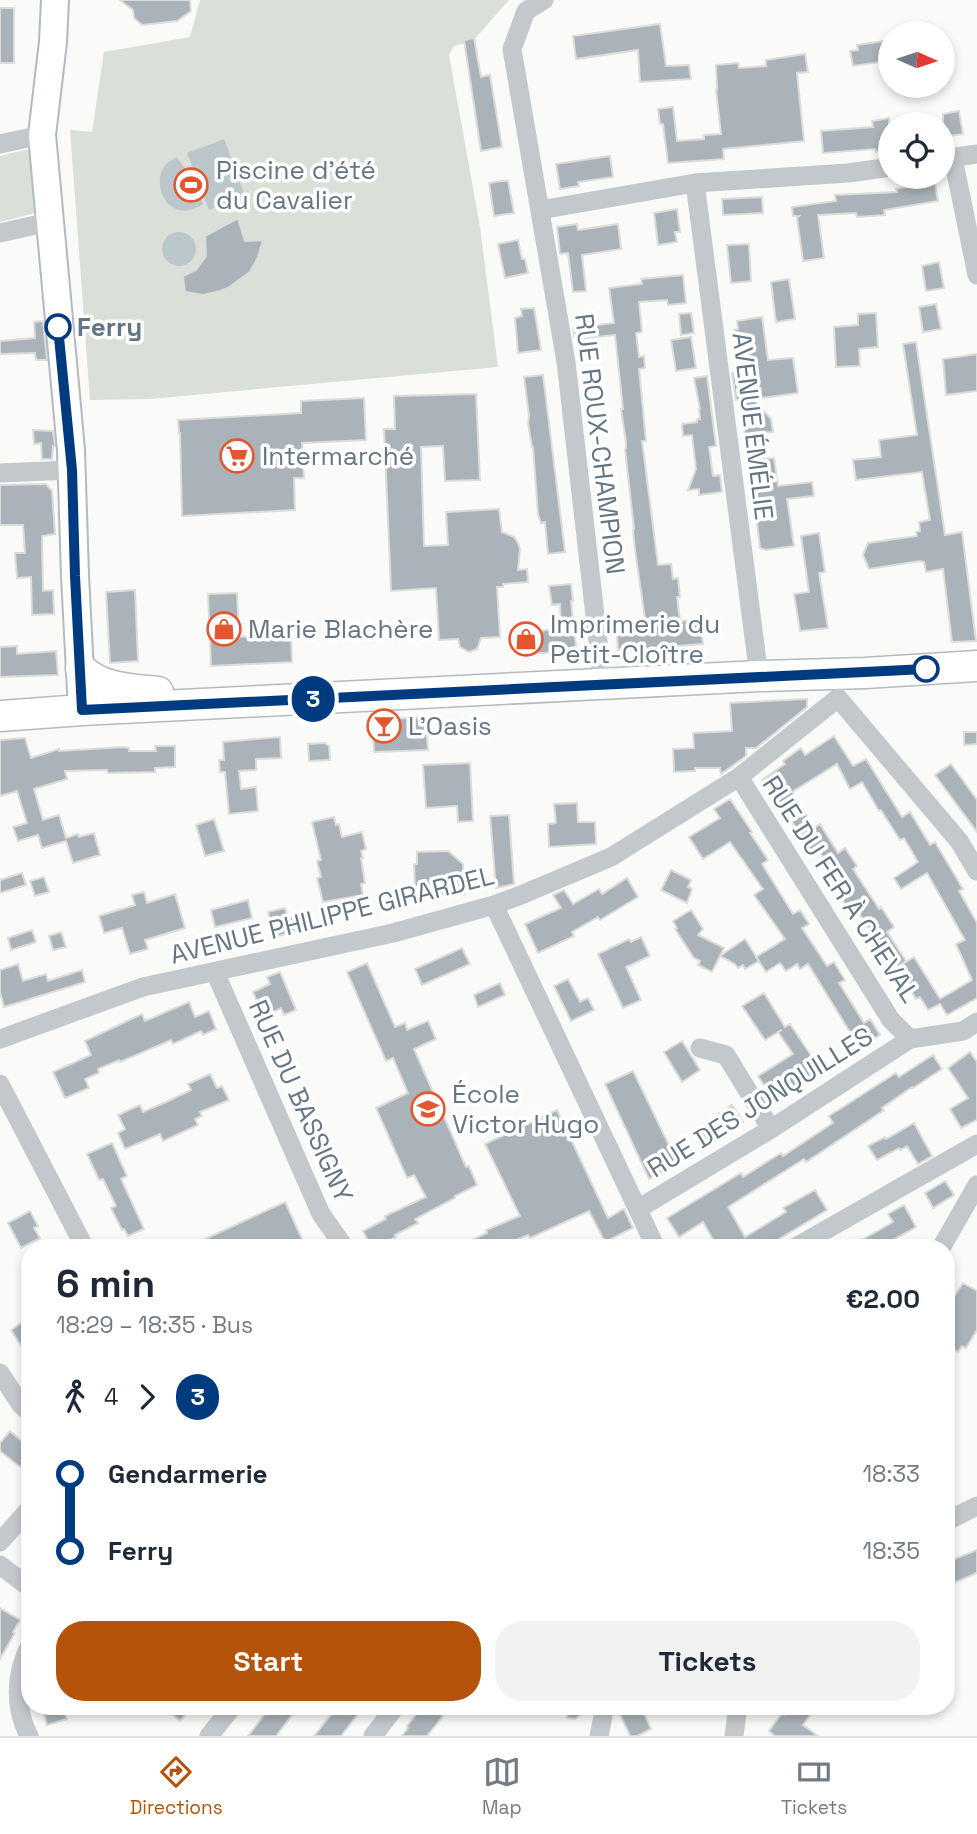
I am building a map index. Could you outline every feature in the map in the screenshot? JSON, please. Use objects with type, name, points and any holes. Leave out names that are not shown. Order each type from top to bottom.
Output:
[{"type":"main road","points":[[0,716],[759,677],[838,685],[977,666]]},
{"type":"main road","points":[[81,669],[91,679],[109,686],[159,692],[198,704]]},
{"type":"street","points":[[55,0],[42,135],[72,470],[82,710]]},
{"type":"street","name":"RUE ROUX-CHAMPION","points":[[544,0],[526,11],[512,49],[566,362],[603,685]]},
{"type":"street","points":[[0,145],[42,135]]},
{"type":"street","points":[[955,157],[977,154]]},
{"type":"street","points":[[540,210],[695,183],[878,169]]},
{"type":"street","name":"AVENUE ÉMÉLIE","points":[[695,183],[759,677]]},
{"type":"street","points":[[955,186],[977,275]]},
{"type":"street","points":[[0,233],[49,222]]},
{"type":"street","points":[[0,473],[72,470]]},
{"type":"street","points":[[838,685],[894,762],[959,841],[977,871]]},
{"type":"street","name":"AVENUE PHILIPPE GIRARDEL","points":[[0,1039],[143,987],[393,933],[494,905],[611,857],[739,777],[838,685]]},
{"type":"street","name":"RUE DU FER À CHEVAL","points":[[739,777],[891,1020],[910,1039],[963,1031],[977,1022]]},
{"type":"street","points":[[494,905],[652,1239]]},
{"type":"street","name":"RUE DU BASSIGNY","points":[[215,972],[321,1213],[339,1239]]},
{"type":"street","name":"RUE DES JONQUILLES","points":[[638,1209],[771,1129],[910,1039]]},
{"type":"street","points":[[700,1048],[726,1055],[771,1129]]},
{"type":"street","points":[[0,1084],[80,1239]]},
{"type":"street","points":[[810,1239],[977,1144]]},
{"type":"street","points":[[946,1239],[977,1185]]},
{"type":"street","points":[[0,1373],[21,1405]]},
{"type":"street","points":[[955,1517],[977,1506]]},
{"type":"street","points":[[0,1542],[21,1518]]},
{"type":"street","points":[[0,1565],[21,1581]]},
{"type":"street","points":[[21,1665],[18,1690],[21,1718],[29,1736]]},
{"type":"street","points":[[209,1736],[226,1715]]},
{"type":"street","points":[[373,1736],[389,1715]]},
{"type":"street","points":[[599,1736],[603,1715]]},
{"type":"street","points":[[734,1736],[737,1715]]},
{"type":"shaded area","points":[[200,0],[509,0],[473,41],[454,46],[449,55],[480,227],[498,367],[149,399],[90,400],[70,130],[92,132],[104,52],[190,37]]},
{"type":"shaded area","points":[[224,139],[245,196],[209,210],[187,153]]},
{"type":"shaded area","points":[[33,148],[39,212],[0,222],[0,156]]},
{"type":"shaded area","points":[[177,157],[195,183],[203,204],[191,210],[180,210],[172,206],[161,191],[162,171],[167,163]]},
{"type":"shaded area","points":[[179,232],[191,237],[196,249],[191,261],[179,266],[167,261],[162,249],[167,237]]},
{"type":"building","points":[[120,0],[190,0],[191,11],[177,21],[142,25],[134,18],[133,10]]},
{"type":"building","points":[[0,8],[14,8],[14,63],[0,63]]},
{"type":"building","points":[[660,24],[666,66],[689,65],[691,79],[640,82],[638,50],[576,59],[573,36]]},
{"type":"building","points":[[474,38],[481,77],[490,75],[502,147],[481,151],[464,40]]},
{"type":"building","points":[[878,42],[878,62],[853,66],[850,51],[858,50],[857,45]]},
{"type":"building","points":[[805,54],[808,72],[797,73],[804,141],[723,149],[724,159],[668,163],[663,124],[660,124],[658,109],[673,107],[677,141],[704,139],[704,135],[721,134],[716,65],[738,63],[739,68],[766,66],[766,60]]},
{"type":"building","points":[[959,111],[963,134],[955,135],[954,112]]},
{"type":"building","points":[[878,120],[878,152],[875,149],[823,153],[821,131],[873,127],[872,121]]},
{"type":"building","points":[[610,156],[613,177],[578,182],[579,186],[560,189],[556,164]]},
{"type":"building","points":[[508,181],[514,213],[494,216],[489,183]]},
{"type":"building","points":[[896,189],[936,189],[938,201],[884,210],[885,215],[818,215],[824,258],[803,261],[797,218],[799,216],[793,216],[792,207],[836,201],[835,195],[897,192]]},
{"type":"building","points":[[762,197],[763,213],[723,215],[722,199]]},
{"type":"building","points":[[677,209],[680,232],[675,232],[677,242],[658,245],[654,213]]},
{"type":"building","points":[[238,218],[245,241],[263,240],[250,272],[220,291],[204,295],[185,292],[183,276],[196,270],[206,256],[205,236]]},
{"type":"building","points":[[577,224],[578,230],[618,224],[621,249],[582,255],[586,291],[573,292],[568,253],[560,254],[557,227]]},
{"type":"building","points":[[518,240],[528,273],[505,278],[498,244]]},
{"type":"building","points":[[749,244],[751,281],[731,283],[727,245]]},
{"type":"building","points":[[939,262],[944,288],[926,291],[922,266]]},
{"type":"building","points":[[683,275],[686,303],[668,305],[667,300],[639,302],[642,332],[636,333],[639,357],[644,356],[645,368],[639,369],[646,441],[642,441],[658,565],[671,564],[673,579],[678,578],[680,621],[700,620],[703,644],[678,646],[678,655],[658,657],[657,648],[618,650],[616,623],[645,619],[635,550],[615,335],[575,339],[573,328],[614,323],[609,288],[642,284],[641,279]]},
{"type":"building","points":[[789,279],[795,319],[776,322],[771,282]]},
{"type":"building","points":[[936,304],[941,329],[923,332],[919,307]]},
{"type":"building","points":[[534,308],[541,350],[518,353],[515,318],[522,316],[521,309]]},
{"type":"building","points":[[691,313],[694,333],[681,335],[679,314]]},
{"type":"building","points":[[876,313],[878,347],[859,349],[860,366],[836,367],[834,327],[858,325],[858,314]]},
{"type":"building","points":[[762,317],[768,360],[793,358],[798,393],[755,399],[771,419],[773,432],[760,433],[764,459],[774,458],[778,486],[812,482],[814,496],[787,499],[794,546],[766,550],[760,548],[754,497],[757,496],[752,472],[747,467],[751,460],[748,435],[745,435],[740,400],[736,400],[732,373],[740,372],[734,330],[738,329],[737,321]]},
{"type":"building","points":[[43,321],[47,360],[36,360],[35,353],[0,354],[0,341],[35,338],[34,322]]},
{"type":"building","points":[[691,337],[696,368],[676,371],[671,340]]},
{"type":"building","points":[[916,342],[945,535],[962,532],[976,641],[952,642],[943,569],[926,572],[924,562],[920,561],[869,569],[863,555],[868,543],[917,536],[916,532],[920,531],[919,522],[930,520],[922,472],[856,480],[853,460],[881,457],[879,440],[917,435],[903,344]]},
{"type":"building","points":[[977,354],[977,391],[946,395],[943,359]]},
{"type":"building","points":[[543,375],[565,552],[548,554],[545,522],[541,523],[538,514],[524,377]]},
{"type":"building","points":[[707,376],[716,446],[709,447],[713,476],[720,475],[722,492],[699,495],[699,489],[688,490],[696,469],[692,435],[683,436],[682,424],[700,419],[694,378]]},
{"type":"building","points":[[476,394],[480,480],[445,481],[443,446],[421,447],[424,546],[448,545],[446,512],[499,509],[502,532],[514,537],[518,543],[518,570],[527,569],[528,582],[497,587],[500,637],[481,638],[477,649],[469,652],[460,647],[458,639],[439,640],[436,588],[391,591],[384,429],[395,429],[394,396]]},
{"type":"building","name":"Intermarché","points":[[364,398],[366,440],[302,443],[304,478],[294,478],[295,510],[182,516],[178,420],[301,413],[301,401]]},
{"type":"building","points":[[33,430],[53,431],[55,446],[52,459],[42,459],[41,443],[34,444]]},
{"type":"building","points":[[46,484],[52,491],[55,534],[42,536],[43,591],[53,590],[54,614],[32,615],[31,577],[17,578],[15,553],[25,553],[23,525],[0,525],[0,485]]},
{"type":"building","points":[[819,533],[825,572],[819,573],[828,628],[800,631],[794,594],[809,592],[801,536]]},
{"type":"building","points":[[571,584],[576,647],[567,649],[566,652],[522,654],[519,626],[531,625],[532,632],[561,628],[560,604],[552,605],[549,586]]},
{"type":"building","points":[[135,590],[138,661],[110,663],[106,592]]},
{"type":"building","points":[[237,593],[239,637],[291,634],[292,662],[211,666],[208,594]]},
{"type":"building","points":[[17,646],[17,654],[56,651],[58,675],[0,677],[0,647]]},
{"type":"building","points":[[807,699],[807,707],[756,748],[746,748],[746,756],[721,774],[720,768],[695,768],[695,771],[674,772],[673,749],[694,748],[693,733],[732,731],[730,703]]},
{"type":"building","points":[[425,717],[428,750],[374,752],[372,720]]},
{"type":"building","points":[[964,732],[977,732],[977,744],[964,745]]},
{"type":"building","points":[[834,736],[853,766],[866,759],[902,817],[910,812],[930,845],[935,842],[963,889],[959,891],[977,923],[977,998],[947,1015],[940,1004],[928,1010],[920,997],[916,999],[898,967],[914,957],[940,999],[972,980],[956,944],[965,940],[927,873],[901,889],[894,878],[918,862],[904,838],[900,840],[881,810],[879,811],[862,782],[850,789],[837,764],[792,792],[814,828],[820,824],[838,853],[845,848],[857,866],[853,869],[894,927],[887,932],[906,961],[889,972],[878,956],[884,952],[855,907],[849,911],[839,894],[844,890],[817,848],[811,852],[762,780],[785,764],[783,761],[801,748],[805,755]]},
{"type":"building","points":[[280,737],[281,758],[256,759],[256,770],[239,771],[241,789],[256,787],[258,811],[229,814],[225,772],[220,772],[219,760],[224,760],[223,742]]},
{"type":"building","points":[[25,738],[31,758],[59,749],[124,747],[129,748],[129,751],[156,751],[155,746],[175,746],[175,767],[155,768],[155,772],[65,771],[67,779],[34,789],[43,820],[59,815],[66,838],[94,833],[100,855],[73,863],[66,841],[42,848],[38,835],[18,841],[13,827],[27,823],[17,791],[0,796],[0,740]]},
{"type":"building","points":[[325,743],[329,746],[330,760],[309,761],[308,744]]},
{"type":"building","points":[[470,763],[473,821],[458,822],[457,806],[426,808],[423,765]]},
{"type":"building","points":[[951,764],[977,800],[977,832],[935,775]]},
{"type":"building","points":[[730,799],[768,860],[762,864],[793,914],[800,910],[809,924],[802,928],[827,966],[834,962],[845,980],[839,983],[864,1023],[870,1019],[880,1035],[857,1049],[847,1034],[850,1032],[808,964],[800,969],[797,964],[786,971],[780,963],[766,972],[756,957],[785,939],[754,895],[763,889],[730,842],[703,859],[689,837],[720,818],[714,809]]},
{"type":"building","points":[[577,803],[578,822],[595,822],[596,844],[549,847],[548,824],[556,823],[554,804]]},
{"type":"building","points":[[509,815],[514,884],[496,888],[490,816]]},
{"type":"building","points":[[334,817],[342,837],[362,832],[366,849],[361,851],[365,883],[361,884],[363,895],[323,902],[317,878],[321,877],[317,861],[321,860],[312,822]]},
{"type":"building","points":[[214,819],[224,851],[205,856],[196,825]]},
{"type":"building","points":[[448,851],[463,864],[465,894],[419,897],[419,887],[415,888],[414,864],[417,864],[417,852]]},
{"type":"building","points":[[671,870],[691,880],[688,887],[692,889],[687,903],[661,890]]},
{"type":"building","points":[[22,873],[26,885],[0,893],[0,880]]},
{"type":"building","points":[[44,877],[49,892],[35,896],[30,881]]},
{"type":"building","points":[[627,878],[638,897],[600,920],[598,917],[572,932],[574,936],[538,953],[525,924],[561,908],[553,895],[564,890],[573,904],[599,889],[602,894]]},
{"type":"building","points":[[144,892],[147,903],[175,894],[185,928],[145,940],[148,949],[130,954],[122,928],[104,933],[99,916],[135,905],[132,895]]},
{"type":"building","points":[[248,900],[252,918],[215,927],[211,910]]},
{"type":"building","points":[[285,908],[288,918],[302,916],[305,928],[275,937],[268,912]]},
{"type":"building","points":[[691,910],[703,929],[698,935],[724,948],[712,972],[698,965],[700,961],[694,958],[675,929],[677,928],[673,921]]},
{"type":"building","points":[[32,930],[36,942],[11,950],[8,938]]},
{"type":"building","points":[[61,932],[66,947],[53,950],[49,936]]},
{"type":"building","points":[[641,937],[650,956],[626,967],[641,1000],[623,1008],[598,954],[629,939],[631,942]]},
{"type":"building","points":[[745,939],[759,961],[745,969],[743,965],[738,968],[720,956]]},
{"type":"building","points":[[462,948],[470,964],[422,985],[415,969]]},
{"type":"building","points":[[367,963],[395,1027],[405,1023],[407,1030],[428,1021],[436,1039],[414,1049],[466,1167],[469,1166],[477,1185],[415,1219],[418,1223],[392,1239],[367,1239],[363,1231],[386,1219],[385,1216],[426,1197],[414,1175],[407,1178],[376,1108],[408,1093],[393,1058],[386,1061],[347,972]]},
{"type":"building","points":[[18,964],[23,981],[46,974],[48,981],[82,970],[85,982],[4,1007],[0,992],[0,970]]},
{"type":"building","points":[[280,972],[296,1010],[284,1015],[281,1008],[263,1017],[253,992],[270,984],[267,977]]},
{"type":"building","points":[[568,979],[580,1002],[588,998],[594,1010],[571,1021],[554,986]]},
{"type":"building","points":[[500,983],[505,995],[478,1007],[474,995]]},
{"type":"building","points":[[764,993],[785,1027],[790,1024],[822,1072],[775,1102],[758,1076],[793,1054],[778,1032],[765,1040],[742,1006]]},
{"type":"building","points":[[189,1002],[195,1017],[209,1011],[216,1029],[203,1035],[201,1031],[173,1044],[171,1040],[98,1069],[99,1073],[85,1079],[89,1088],[65,1098],[53,1072],[91,1055],[85,1041],[142,1014],[145,1021]]},
{"type":"building","points":[[682,1041],[700,1070],[682,1082],[664,1052]]},
{"type":"building","points":[[970,1052],[977,1062],[977,1120],[961,1128],[950,1109],[968,1098],[948,1068]]},
{"type":"building","points":[[933,1055],[942,1069],[806,1162],[804,1159],[728,1207],[745,1237],[786,1212],[783,1208],[815,1190],[827,1210],[779,1239],[713,1239],[703,1222],[679,1237],[667,1218],[741,1173],[743,1177],[781,1153],[783,1156],[833,1123],[829,1116],[896,1073],[899,1077]]},
{"type":"building","points":[[633,1071],[679,1166],[649,1179],[605,1084]]},
{"type":"building","points":[[210,1074],[217,1088],[222,1086],[229,1100],[200,1112],[202,1116],[195,1119],[198,1125],[163,1141],[160,1134],[125,1149],[118,1133],[125,1129],[118,1115],[140,1105],[143,1112],[166,1102],[191,1090],[188,1084]]},
{"type":"building","points":[[732,1105],[743,1122],[703,1146],[696,1135],[710,1126],[708,1121]]},
{"type":"building","points":[[557,1110],[608,1218],[624,1209],[633,1228],[611,1239],[603,1239],[589,1211],[530,1238],[528,1235],[518,1239],[474,1239],[487,1233],[486,1230],[520,1216],[485,1144]]},
{"type":"building","points":[[914,1123],[932,1156],[918,1164],[907,1146],[877,1160],[868,1146]]},
{"type":"building","points":[[112,1143],[127,1176],[121,1179],[144,1229],[128,1236],[111,1208],[116,1206],[103,1179],[99,1180],[87,1154]]},
{"type":"building","points":[[945,1181],[954,1195],[933,1208],[925,1193]]},
{"type":"building","points":[[285,1202],[302,1239],[205,1239]]},
{"type":"building","points":[[904,1205],[916,1227],[895,1239],[864,1239],[893,1222],[888,1214]]},
{"type":"building","points":[[30,1211],[38,1226],[34,1228],[40,1238],[21,1239],[21,1248],[8,1223]]},
{"type":"building","points":[[963,1283],[977,1291],[977,1330],[966,1348],[962,1346],[958,1352],[955,1350],[955,1295]]},
{"type":"building","points":[[21,1323],[21,1346],[11,1330]]},
{"type":"building","points":[[10,1431],[21,1440],[20,1467],[0,1451],[0,1443]]},
{"type":"building","points":[[977,1550],[977,1573],[955,1583],[955,1559]]},
{"type":"building","points":[[0,1608],[20,1620],[0,1659]]},
{"type":"building","points":[[44,1715],[66,1715],[67,1719],[47,1725]]},
{"type":"building","points":[[173,1715],[185,1715],[180,1721]]},
{"type":"building","points":[[264,1715],[292,1715],[276,1736],[248,1736]]},
{"type":"building","points":[[331,1715],[357,1715],[341,1736],[314,1736]]},
{"type":"building","points":[[416,1715],[443,1716],[427,1736],[402,1736]]},
{"type":"building","points":[[568,1715],[580,1715],[575,1719],[567,1718]]},
{"type":"building","points":[[620,1715],[645,1715],[651,1729],[637,1736],[630,1736]]},
{"type":"building","points":[[781,1715],[810,1715],[803,1725],[818,1736],[775,1736],[769,1731]]},
{"type":"bus line","name":"3","points":[[58,327],[71,450],[82,710],[926,669]]},
{"type":"place","name":"Piscine d'été du Cavalier","points":[[191,185]]},
{"type":"place","name":"Ferry","points":[[58,327]]},
{"type":"place","name":"Intermarché","points":[[237,456]]},
{"type":"place","name":"Marie Blachère","points":[[224,629]]},
{"type":"place","name":"Imprimerie du Petit-Cloître","points":[[526,639]]},
{"type":"place","name":"L'Oasis","points":[[384,726]]},
{"type":"place","name":"École Victor Hugo","points":[[428,1109]]}]
